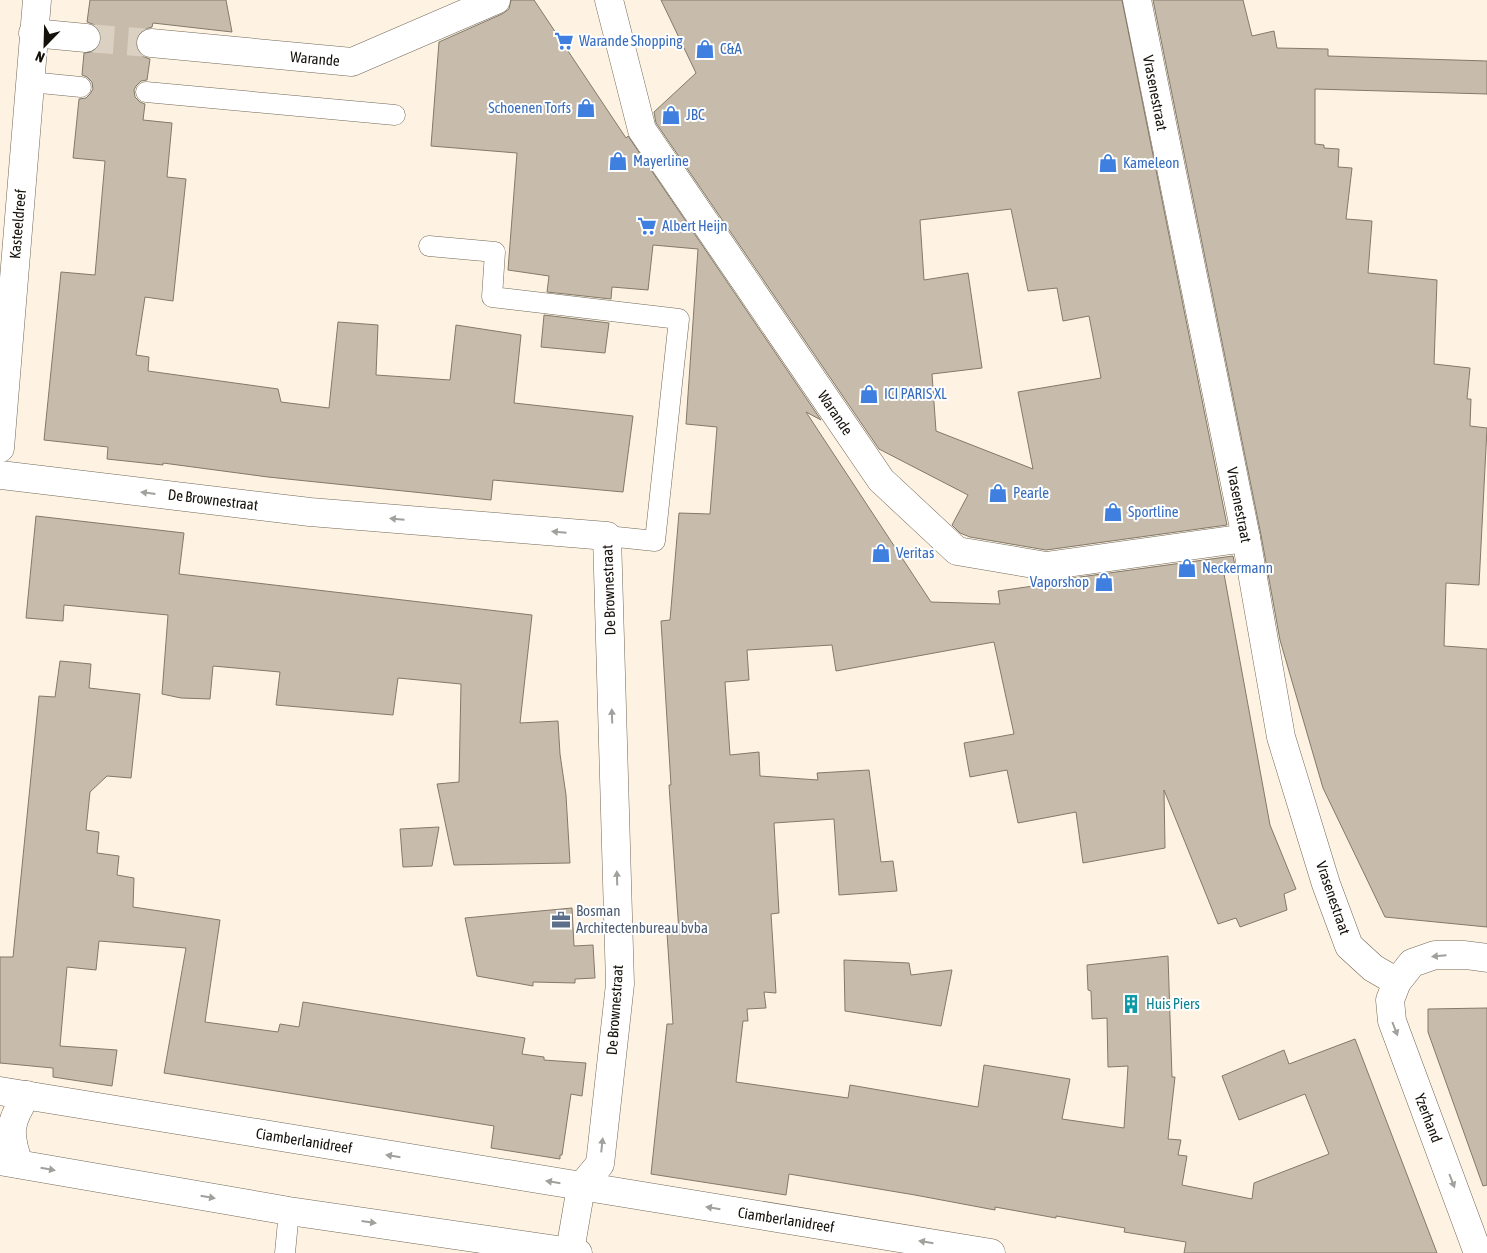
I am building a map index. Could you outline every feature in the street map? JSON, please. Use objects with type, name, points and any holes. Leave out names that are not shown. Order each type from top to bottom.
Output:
[{"type":"street","name":"Kasteeldreef","points":[[0,448],[37,0]]},
{"type":"street","name":"Warande","points":[[151,43],[352,62],[496,0]]},
{"type":"street","name":"Warande","points":[[609,0],[642,130],[881,480],[957,550],[1046,566],[1246,538]]},
{"type":"street","name":"Vrasenestraat","points":[[1137,0],[1246,538],[1281,737],[1326,884],[1350,946],[1373,968],[1396,982]]},
{"type":"street","points":[[34,33],[86,38]]},
{"type":"street","name":"De Brownestraat","points":[[0,475],[310,512],[608,536],[620,984],[600,1164],[581,1187]]},
{"type":"street","points":[[1396,982],[1412,964],[1435,955],[1487,958]]},
{"type":"street","name":"Yzerhand","points":[[1396,982],[1390,1000],[1392,1020],[1478,1253]]},
{"type":"street","name":"Ciamberlanidreef","points":[[0,1091],[991,1253]]},
{"type":"street","points":[[27,1095],[16,1111],[10,1133],[9,1162],[289,1211],[574,1252],[581,1187]]},
{"type":"lane","points":[[30,82],[81,87]]},
{"type":"lane","points":[[146,92],[395,115]]},
{"type":"lane","points":[[429,246],[495,252],[492,298],[679,319],[654,541],[608,536]]},
{"type":"lane","points":[[285,1253],[289,1211]]},
{"type":"building","points":[[90,0],[226,0],[232,32],[153,23],[152,27],[145,29],[139,34],[136,41],[137,50],[142,56],[150,59],[147,80],[141,81],[134,90],[135,97],[145,104],[143,120],[172,123],[167,177],[186,179],[173,301],[145,297],[136,355],[149,357],[148,371],[278,389],[281,402],[329,408],[338,322],[378,325],[376,375],[450,380],[456,325],[521,335],[514,403],[633,416],[623,492],[493,480],[491,500],[268,477],[163,463],[163,465],[107,459],[108,447],[44,440],[61,272],[95,275],[105,161],[73,158],[79,99],[86,98],[93,89],[92,82],[82,75],[84,53],[93,52],[101,40],[100,31],[95,25],[87,22]]},
{"type":"building","points":[[511,0],[534,0],[626,138],[628,136],[821,420],[806,412],[931,602],[1000,604],[998,591],[1062,582],[1058,580],[1233,556],[1236,571],[1224,574],[1270,825],[1296,889],[1284,894],[1287,910],[1240,927],[1236,918],[1218,924],[1164,790],[1165,848],[1083,863],[1076,812],[1018,823],[1007,770],[970,777],[964,743],[1014,734],[994,642],[836,671],[832,645],[747,650],[749,680],[725,682],[730,755],[759,752],[760,776],[818,780],[817,773],[869,770],[881,862],[893,861],[897,891],[839,895],[834,819],[774,823],[779,913],[771,914],[776,993],[764,992],[766,1008],[747,1009],[748,1021],[743,1021],[736,1082],[848,1098],[850,1085],[978,1107],[984,1065],[1070,1079],[1062,1119],[1124,1128],[1128,1066],[1108,1067],[1107,1018],[1092,1019],[1091,991],[1088,990],[1087,965],[1168,956],[1172,1077],[1175,1077],[1168,1139],[1181,1140],[1178,1155],[1187,1156],[1182,1185],[1252,1199],[1254,1183],[1329,1154],[1305,1094],[1239,1120],[1222,1076],[1284,1050],[1289,1064],[1355,1039],[1437,1253],[1184,1253],[1186,1242],[1124,1232],[1125,1228],[995,1207],[995,1210],[789,1174],[786,1195],[651,1174],[667,1024],[673,1024],[667,933],[679,932],[661,621],[670,620],[679,513],[710,514],[717,427],[686,424],[698,249],[653,245],[648,290],[612,287],[611,299],[547,292],[549,276],[508,270],[517,153],[431,146],[439,42],[502,14],[509,9]]},
{"type":"building","points":[[661,0],[1122,0],[1227,525],[1046,550],[970,537],[960,533],[952,525],[968,495],[879,449],[656,123],[654,112],[696,73]],"holes":[[[1011,209],[1028,291],[1057,288],[1063,321],[1089,316],[1101,378],[1018,392],[1033,469],[936,431],[932,374],[982,368],[968,273],[924,280],[920,220]]]},
{"type":"building","points":[[1153,0],[1243,0],[1252,36],[1274,31],[1277,48],[1328,49],[1328,56],[1487,61],[1487,94],[1315,89],[1315,144],[1324,145],[1324,148],[1339,149],[1338,167],[1352,168],[1346,219],[1372,221],[1368,273],[1437,280],[1434,364],[1470,368],[1467,399],[1471,399],[1470,426],[1487,428],[1479,585],[1446,583],[1444,646],[1487,649],[1487,927],[1385,917],[1323,788],[1280,640],[1261,535]]},
{"type":"building","points":[[544,315],[609,323],[605,353],[541,347]]},
{"type":"building","points":[[36,516],[184,533],[179,574],[532,615],[520,723],[558,721],[560,754],[566,795],[570,863],[454,865],[437,784],[459,782],[461,684],[398,678],[393,715],[276,705],[280,672],[213,666],[210,699],[181,698],[162,694],[168,615],[64,605],[63,621],[26,618]]},
{"type":"building","points":[[60,661],[91,664],[89,688],[140,694],[131,778],[107,776],[90,792],[86,830],[99,832],[97,853],[119,856],[117,875],[134,878],[133,907],[220,920],[205,1022],[278,1032],[280,1024],[299,1027],[303,1002],[525,1038],[522,1054],[544,1057],[544,1060],[586,1063],[582,1096],[571,1094],[560,1159],[491,1148],[494,1126],[164,1073],[186,948],[99,941],[96,970],[67,967],[60,1046],[117,1050],[112,1086],[53,1077],[53,1068],[0,1063],[0,957],[13,957],[39,696],[55,697]]},
{"type":"building","points":[[439,827],[432,866],[403,867],[400,829]]},
{"type":"building","points":[[572,908],[574,946],[593,945],[595,978],[575,979],[575,983],[533,982],[533,986],[477,976],[465,918]]},
{"type":"building","points":[[844,960],[909,963],[911,975],[952,970],[941,1026],[845,1011]]},
{"type":"building","points":[[1487,1008],[1487,1185],[1483,1186],[1428,1032],[1428,1009]]},
{"type":"tunnel","points":[[86,38],[151,43]]},
{"type":"place","name":"Warande Shopping","points":[[564,41]]},
{"type":"place","name":"C&A","points":[[705,49]]},
{"type":"place","name":"Schoenen Torfs","points":[[586,108]]},
{"type":"place","name":"JBC","points":[[671,115]]},
{"type":"place","name":"Mayerline","points":[[618,161]]},
{"type":"place","name":"Kameleon","points":[[1108,163]]},
{"type":"place","name":"Albert Heijn","points":[[647,226]]},
{"type":"place","name":"ICI PARIS XL","points":[[869,394]]},
{"type":"place","name":"Pearle","points":[[998,493]]},
{"type":"place","name":"Sportline","points":[[1113,512]]},
{"type":"place","name":"Veritas","points":[[881,553]]},
{"type":"place","name":"Neckermann","points":[[1187,568]]},
{"type":"place","name":"Vaporshop","points":[[1104,582]]},
{"type":"place","name":"Bosman Architectenbureau bvba","points":[[561,920]]},
{"type":"place","name":"Huis Piers","points":[[1131,1004]]}]
